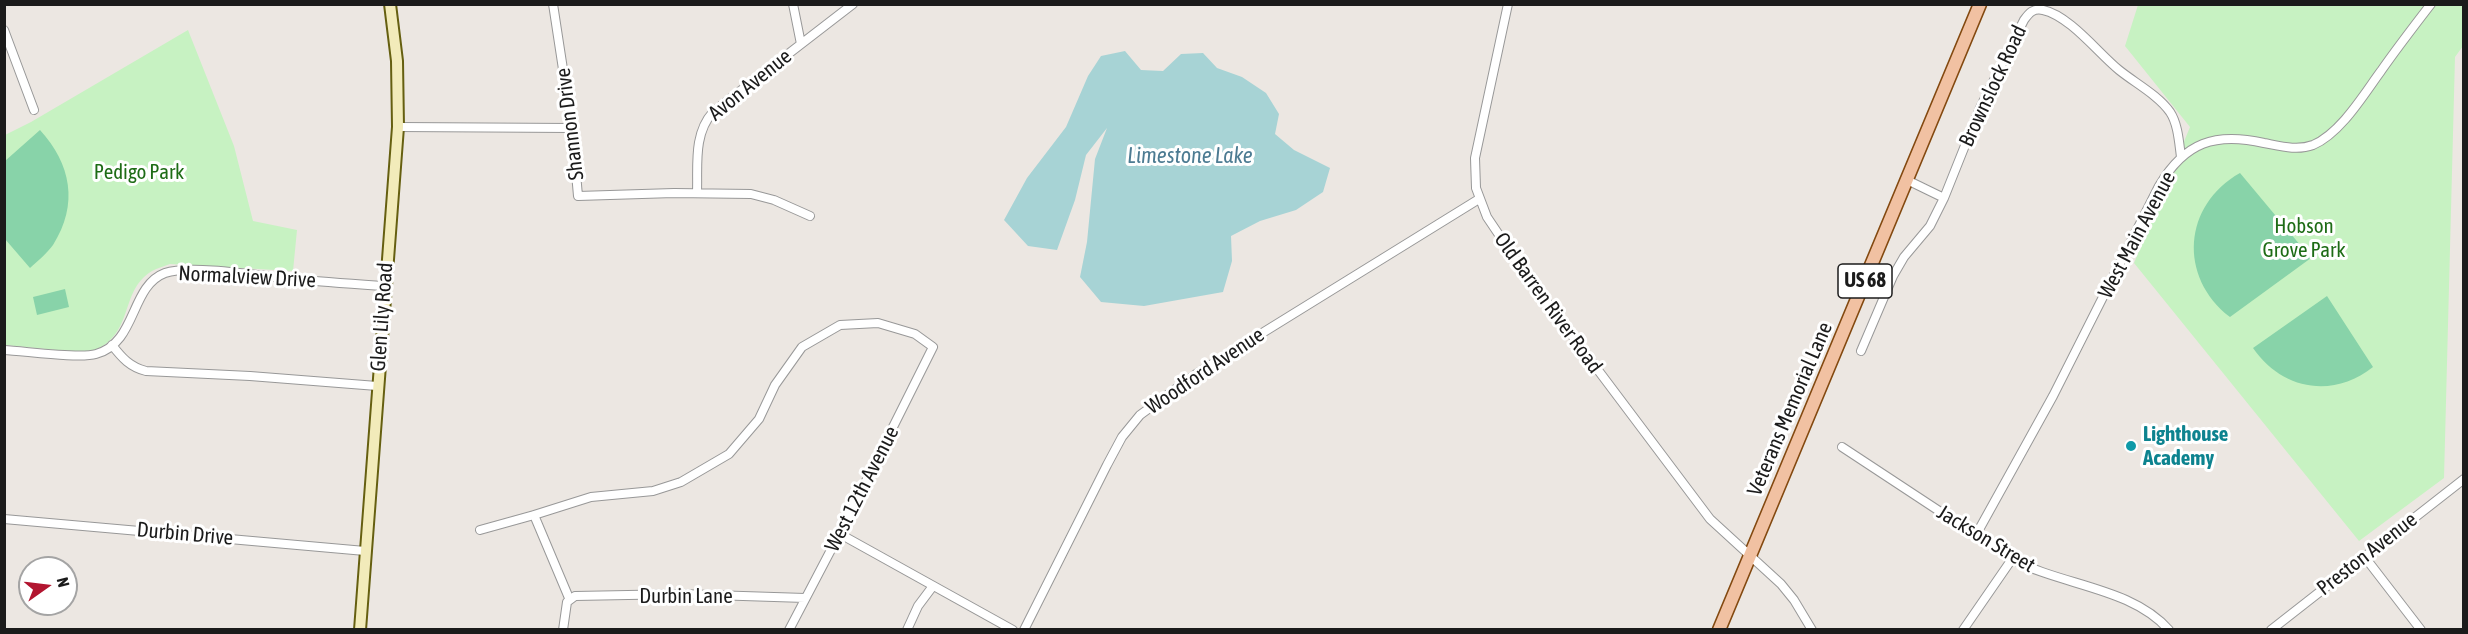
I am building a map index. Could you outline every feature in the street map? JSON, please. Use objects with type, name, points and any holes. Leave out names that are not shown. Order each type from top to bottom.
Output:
[{"type":"main road","name":"Veterans Memorial Lane","points":[[1719,630],[1980,4]]},
{"type":"street","name":"Glen Lily Road","points":[[360,630],[384,286],[398,127],[397,61],[390,4]]},
{"type":"street","name":"Shannon Drive","points":[[553,4],[572,128],[578,196],[697,194]]},
{"type":"street","points":[[793,4],[801,44]]},
{"type":"street","name":"Avon Avenue","points":[[697,194],[699,143],[705,121],[853,4]]},
{"type":"street","name":"Old Barren River Road","points":[[1508,4],[1475,158],[1475,182],[1487,217],[1502,241],[1710,519],[1787,591],[1812,630]]},
{"type":"street","name":"West Main Avenue","points":[[1976,535],[2053,396],[2167,172],[2181,157],[2204,143],[2218,139],[2233,138],[2295,148],[2314,145],[2352,110],[2431,4]]},
{"type":"street","name":"Brownslock Road","points":[[1944,198],[1986,96],[2024,20],[2030,12],[2038,9],[2053,14],[2071,27],[2112,65],[2163,104],[2175,122],[2181,157]]},
{"type":"street","points":[[4,30],[34,110]]},
{"type":"street","points":[[4,57],[13,53]]},
{"type":"street","points":[[398,127],[572,128]]},
{"type":"street","points":[[1861,351],[1893,276],[1904,257],[1930,226],[1944,198],[1908,180]]},
{"type":"street","points":[[697,194],[763,196],[810,216]]},
{"type":"street","name":"Woodford Avenue","points":[[1024,630],[1122,437],[1140,415],[1196,374],[1479,199]]},
{"type":"street","name":"Normalview Drive","points":[[112,345],[127,328],[150,283],[172,271],[220,272],[384,286]]},
{"type":"street","name":"West 12th Avenue","points":[[534,515],[591,497],[653,491],[681,482],[729,454],[759,419],[775,385],[802,348],[840,325],[878,323],[915,334],[933,346],[840,534],[789,630]]},
{"type":"street","points":[[4,350],[86,356],[103,352],[112,345],[135,369],[146,371],[377,386]]},
{"type":"street","name":"Jackson Street","points":[[1842,447],[2012,559],[2038,571],[2140,606],[2169,630]]},
{"type":"street","name":"Preston Avenue","points":[[2271,630],[2463,479]]},
{"type":"street","points":[[480,530],[534,515],[568,600],[564,630]]},
{"type":"street","name":"Durbin Drive","points":[[4,519],[365,551]]},
{"type":"street","points":[[840,534],[1013,630]]},
{"type":"street","points":[[2364,556],[2421,630]]},
{"type":"street","points":[[1964,630],[2012,559]]},
{"type":"street","points":[[907,630],[918,606],[933,586]]},
{"type":"street","name":"Durbin Lane","points":[[568,600],[581,596],[681,594],[805,598]]},
{"type":"green space","name":"Hobson Grove Park","points":[[2138,5],[2463,5],[2463,46],[2455,57],[2444,478],[2359,541],[2134,263],[2190,127],[2125,46]]},
{"type":"green space","name":"Pedigo Park","points":[[188,30],[234,146],[253,221],[297,230],[293,271],[170,264],[152,271],[141,280],[120,326],[103,346],[87,353],[5,345],[5,135]]},
{"type":"green space","points":[[40,130],[51,143],[65,171],[68,200],[61,230],[53,245],[30,268],[5,239],[5,161]]},
{"type":"green space","points":[[2240,173],[2311,258],[2230,317],[2213,301],[2202,282],[2195,262],[2194,242],[2198,222],[2207,203],[2221,187]]},
{"type":"green space","points":[[65,289],[69,307],[37,315],[33,297]]},
{"type":"green space","points":[[2327,296],[2373,367],[2358,377],[2325,386],[2293,381],[2278,373],[2253,348]]},
{"type":"water","name":"Limestone Lake","points":[[1125,51],[1141,70],[1163,71],[1181,54],[1203,53],[1217,68],[1242,77],[1266,93],[1279,114],[1275,134],[1294,150],[1330,168],[1323,192],[1296,210],[1260,221],[1231,236],[1232,261],[1223,292],[1144,306],[1101,302],[1080,277],[1087,242],[1095,159],[1107,128],[1086,155],[1075,200],[1057,250],[1028,246],[1004,220],[1027,178],[1066,127],[1088,76],[1101,56]]},
{"type":"place","name":"Lighthouse Academy","points":[[2131,446]]}]
